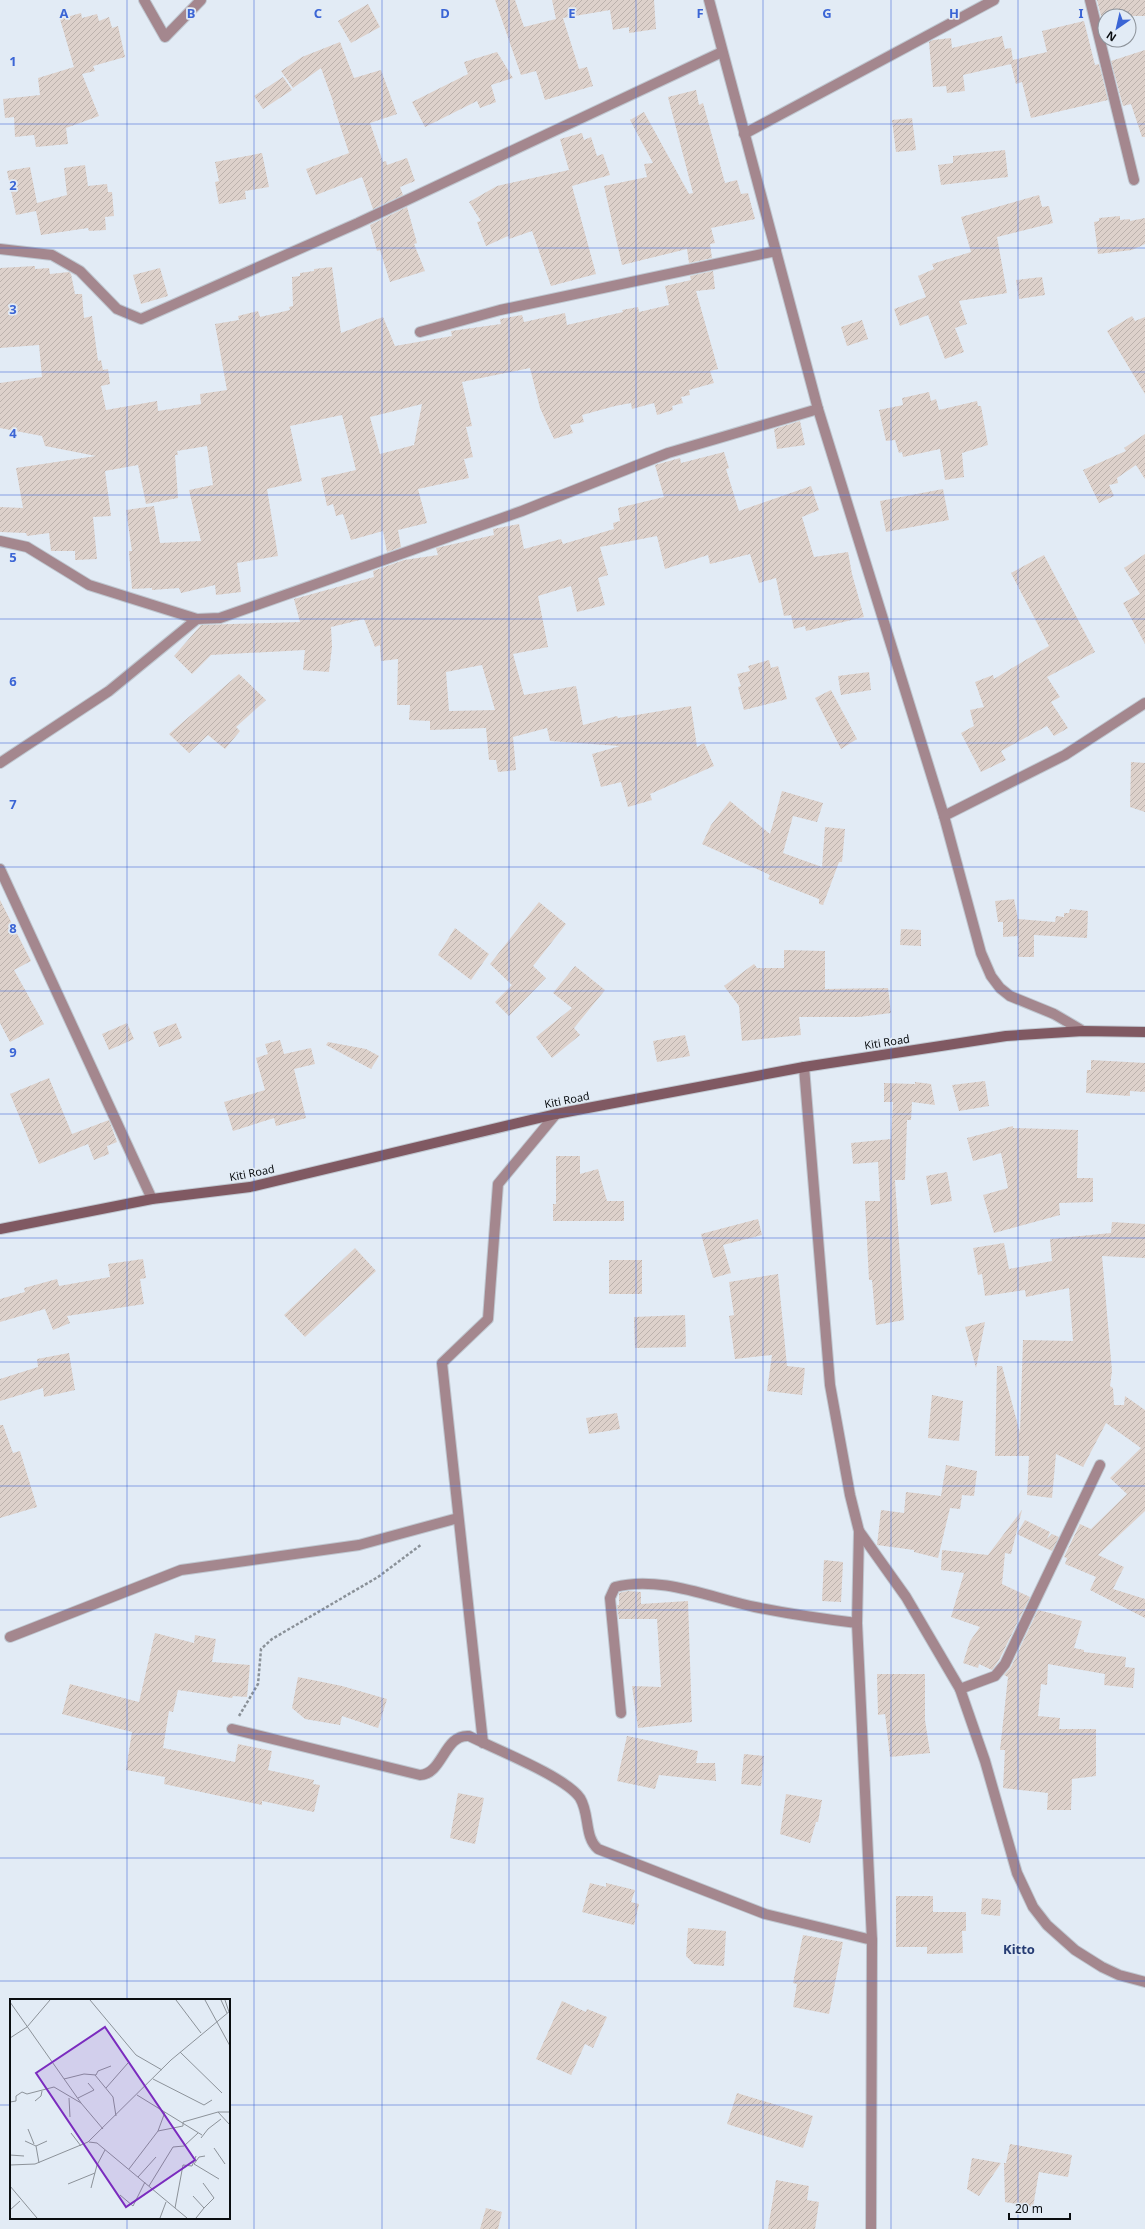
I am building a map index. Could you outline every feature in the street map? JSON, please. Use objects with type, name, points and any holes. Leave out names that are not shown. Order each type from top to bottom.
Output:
[{"type":"street","points":[[144,0],[165,37],[201,0]]},
{"type":"street","points":[[709,0],[818,408],[944,816],[981,953],[991,976],[1000,988],[1010,996],[1054,1014],[1083,1030]]},
{"type":"street","points":[[744,134],[994,0]]},
{"type":"street","points":[[1090,0],[1134,180]]},
{"type":"street","points":[[0,249],[52,255],[80,271],[117,309],[141,319],[365,220],[722,52]]},
{"type":"street","points":[[420,332],[500,310],[776,251]]},
{"type":"street","points":[[0,541],[27,547],[89,585],[197,619],[220,618],[522,510],[668,453],[818,408]]},
{"type":"street","points":[[0,763],[109,691],[197,619]]},
{"type":"street","points":[[944,816],[1065,755],[1145,704]]},
{"type":"street","points":[[0,869],[152,1199]]},
{"type":"street","name":"Kiti Road","points":[[0,1229],[152,1199],[250,1186],[556,1114],[804,1067],[998,1037],[1083,1030],[1145,1032]]},
{"type":"street","points":[[804,1067],[830,1385],[850,1495],[859,1531],[857,1624],[872,1940],[870,2229]]},
{"type":"street","points":[[484,1743],[442,1363],[488,1319],[498,1184],[556,1114]]},
{"type":"street","points":[[960,1689],[995,1676],[1005,1664],[1100,1465]]},
{"type":"street","points":[[10,1637],[180,1570],[359,1545],[458,1518]]},
{"type":"street","points":[[859,1531],[906,1597],[960,1689],[985,1760],[1017,1873],[1033,1908],[1047,1925],[1075,1950],[1102,1967],[1119,1975],[1145,1982]]},
{"type":"street","points":[[621,1713],[610,1598],[615,1587],[632,1583],[679,1588],[796,1616],[857,1624]]},
{"type":"street","points":[[232,1729],[420,1775],[431,1771],[459,1738],[469,1736],[557,1779],[576,1792],[585,1809],[592,1840],[598,1849],[765,1914],[872,1940]]},
{"type":"path","points":[[232,1729],[258,1684],[261,1649],[272,1639],[378,1577],[427,1541]]},
{"type":"building","points":[[495,0],[515,0],[524,27],[556,19],[552,0],[654,0],[656,29],[629,33],[629,27],[613,30],[610,10],[563,18],[579,69],[587,67],[593,86],[545,100],[536,71],[521,75]]},
{"type":"building","points":[[1097,0],[1145,0],[1145,16],[1137,16],[1137,8],[1099,8]]},
{"type":"building","points":[[368,4],[380,27],[351,43],[338,21]]},
{"type":"building","points":[[81,13],[82,18],[97,14],[99,21],[109,17],[112,28],[118,26],[125,57],[93,66],[95,71],[82,74],[99,116],[66,128],[68,144],[36,147],[34,135],[15,137],[14,117],[5,118],[3,99],[40,95],[38,78],[74,67],[60,19]]},
{"type":"building","points":[[1084,21],[1095,65],[1099,64],[1108,100],[1031,118],[1022,82],[1016,84],[1011,64],[963,75],[965,91],[947,93],[946,86],[933,87],[929,42],[933,40],[951,38],[952,48],[1002,36],[1005,49],[1011,48],[1013,60],[1047,52],[1042,31]]},
{"type":"building","points":[[340,42],[354,78],[381,70],[397,114],[370,123],[383,162],[386,161],[387,165],[407,158],[415,181],[400,187],[403,195],[373,209],[362,177],[316,195],[306,169],[349,153],[321,68],[293,88],[281,71],[302,57]]},
{"type":"building","points":[[1145,50],[1145,137],[1142,137],[1131,104],[1123,106],[1111,61]]},
{"type":"building","points":[[497,52],[513,78],[491,85],[496,102],[480,108],[477,101],[425,127],[412,102],[468,74],[464,62]]},
{"type":"building","points":[[283,77],[292,90],[263,109],[254,96]]},
{"type":"building","points":[[696,90],[699,105],[703,103],[725,183],[737,180],[741,194],[748,193],[755,219],[711,228],[715,243],[710,244],[712,258],[689,263],[687,249],[622,265],[604,186],[647,177],[644,164],[653,163],[630,120],[644,112],[689,194],[693,193],[668,97]]},
{"type":"building","points":[[912,118],[916,150],[896,152],[892,120]]},
{"type":"building","points":[[582,133],[584,140],[591,137],[597,156],[603,154],[610,175],[572,186],[596,274],[551,286],[532,231],[509,239],[508,236],[486,246],[477,222],[481,221],[469,202],[497,186],[569,170],[560,139]]},
{"type":"building","points":[[1005,150],[1008,177],[941,185],[938,165],[953,163],[953,156]]},
{"type":"building","points":[[262,153],[269,187],[245,191],[246,199],[219,204],[215,182],[219,181],[215,162]]},
{"type":"building","points":[[85,165],[88,186],[107,184],[108,192],[112,192],[114,216],[105,217],[106,230],[89,231],[88,228],[41,235],[36,211],[16,215],[7,171],[30,167],[37,203],[67,195],[64,168]]},
{"type":"building","points":[[1039,195],[1042,207],[1049,206],[1053,223],[997,237],[1007,293],[959,301],[967,324],[955,328],[964,352],[945,359],[928,315],[900,326],[894,309],[926,297],[918,276],[934,269],[932,264],[971,252],[961,217]]},
{"type":"building","points":[[407,207],[417,243],[414,244],[425,271],[390,282],[380,250],[377,251],[370,225]]},
{"type":"building","points":[[1120,216],[1120,220],[1130,219],[1130,221],[1145,218],[1145,244],[1132,250],[1098,254],[1094,222],[1099,221],[1099,218]]},
{"type":"building","points":[[35,266],[35,269],[49,268],[50,274],[69,272],[71,274],[75,294],[82,294],[84,318],[92,316],[98,361],[101,360],[103,370],[108,369],[110,384],[101,386],[106,410],[157,401],[158,411],[201,404],[200,394],[227,390],[215,324],[239,320],[238,316],[258,311],[260,317],[290,310],[289,307],[293,306],[292,277],[300,276],[300,273],[314,271],[314,269],[332,267],[341,333],[383,317],[395,346],[452,336],[451,331],[501,324],[500,319],[522,315],[524,322],[565,313],[567,325],[623,312],[622,310],[638,307],[639,312],[669,305],[665,286],[691,280],[690,276],[713,271],[715,289],[696,291],[718,369],[710,371],[714,383],[689,390],[690,395],[681,397],[683,403],[672,406],[673,410],[657,415],[654,403],[632,409],[631,403],[615,406],[582,415],[584,422],[570,425],[573,433],[554,439],[540,408],[530,368],[462,382],[472,426],[466,427],[473,457],[464,459],[469,478],[418,489],[427,523],[398,530],[401,547],[387,552],[383,531],[351,540],[343,514],[336,516],[333,504],[327,506],[321,478],[356,470],[342,415],[290,426],[302,481],[267,489],[278,556],[237,563],[241,592],[216,595],[215,585],[181,593],[179,588],[152,590],[152,588],[132,589],[129,551],[132,551],[126,510],[154,506],[160,543],[201,541],[189,490],[213,485],[207,446],[177,451],[178,455],[175,455],[178,498],[146,504],[138,465],[105,471],[111,516],[93,517],[97,559],[75,560],[75,551],[51,551],[49,533],[27,536],[26,533],[0,532],[0,507],[23,508],[16,468],[96,456],[45,446],[42,436],[0,428],[0,383],[42,377],[39,345],[0,348],[0,268]],"holes":[[[422,404],[414,445],[380,454],[370,417]]]},
{"type":"building","points":[[160,268],[168,296],[141,304],[133,275]]},
{"type":"building","points":[[1042,277],[1045,295],[1019,299],[1016,280]]},
{"type":"building","points":[[1132,316],[1135,321],[1145,317],[1145,394],[1107,331]]},
{"type":"building","points":[[862,320],[868,339],[847,346],[841,327]]},
{"type":"building","points":[[929,392],[931,401],[936,399],[939,410],[977,401],[978,406],[981,406],[988,445],[962,453],[964,477],[945,480],[940,449],[903,457],[902,452],[899,453],[895,440],[886,441],[879,410],[903,405],[902,398]]},
{"type":"building","points":[[800,421],[805,445],[777,449],[774,429]]},
{"type":"building","points":[[1145,434],[1145,479],[1136,465],[1117,478],[1118,483],[1109,485],[1114,496],[1099,503],[1083,470],[1126,451],[1124,448]]},
{"type":"building","points":[[724,452],[729,468],[726,469],[739,511],[811,486],[819,510],[802,517],[814,557],[848,552],[852,574],[864,617],[806,631],[805,626],[794,629],[791,615],[784,616],[776,578],[759,583],[750,554],[710,564],[708,555],[665,569],[657,536],[600,547],[608,575],[598,578],[605,605],[577,612],[571,586],[538,596],[548,647],[513,654],[524,695],[576,686],[583,725],[617,716],[618,718],[691,706],[697,747],[704,743],[714,766],[650,794],[652,800],[628,807],[621,782],[601,787],[592,754],[620,746],[550,741],[547,728],[513,737],[516,770],[498,772],[496,760],[489,760],[486,728],[430,730],[430,721],[409,720],[410,705],[397,705],[398,659],[381,661],[380,645],[375,647],[364,619],[331,627],[332,647],[329,672],[303,670],[305,650],[211,655],[192,674],[174,656],[201,625],[300,622],[294,599],[374,577],[373,571],[404,560],[438,555],[436,548],[494,535],[493,529],[519,524],[524,549],[561,539],[563,544],[614,529],[613,523],[620,521],[618,508],[664,497],[655,465],[680,458],[681,463]],"holes":[[[482,665],[495,710],[449,711],[446,672]]]},
{"type":"building","points":[[943,489],[949,520],[886,532],[880,501]]},
{"type":"building","points":[[1145,554],[1145,644],[1123,603],[1140,594],[1124,568]]},
{"type":"building","points":[[1044,555],[1095,652],[1047,677],[1060,697],[1051,702],[1068,728],[1054,736],[1047,726],[1001,751],[1006,760],[981,772],[961,733],[974,726],[970,710],[984,707],[975,682],[993,675],[994,679],[1049,646],[1011,573]]},
{"type":"building","points":[[769,660],[771,668],[778,666],[787,699],[744,710],[738,687],[741,686],[737,674],[750,671],[748,666]]},
{"type":"building","points":[[869,672],[871,690],[841,695],[838,676]]},
{"type":"building","points":[[239,674],[266,700],[236,727],[240,731],[225,749],[208,735],[189,753],[169,734]]},
{"type":"building","points":[[831,690],[857,739],[841,749],[815,698]]},
{"type":"building","points":[[1131,762],[1145,763],[1145,812],[1130,807]]},
{"type":"building","points":[[782,791],[823,803],[817,822],[793,816],[783,853],[822,867],[825,827],[845,829],[842,862],[839,862],[823,905],[819,904],[819,899],[768,879],[770,875],[702,844],[711,825],[730,801],[770,834]]},
{"type":"building","points":[[1014,899],[1018,919],[1055,922],[1056,916],[1064,917],[1064,913],[1069,913],[1070,909],[1088,911],[1087,938],[1034,935],[1034,957],[1018,957],[1018,936],[1003,937],[1003,922],[998,922],[995,901]]},
{"type":"building","points":[[0,900],[31,961],[14,970],[44,1024],[10,1042],[0,1023]]},
{"type":"building","points":[[539,902],[566,924],[533,966],[546,978],[509,1016],[495,1002],[512,985],[490,964]]},
{"type":"building","points":[[455,928],[489,954],[471,980],[438,955]]},
{"type":"building","points":[[901,929],[921,930],[921,946],[900,945]]},
{"type":"building","points":[[784,950],[825,951],[825,989],[888,988],[891,1013],[859,1017],[799,1017],[801,1035],[742,1041],[739,1006],[724,986],[754,964],[757,968],[784,968]]},
{"type":"building","points":[[575,966],[605,990],[574,1028],[580,1035],[552,1058],[536,1037],[572,1008],[553,993]]},
{"type":"building","points":[[127,1023],[134,1039],[109,1050],[102,1034]]},
{"type":"building","points":[[176,1023],[182,1038],[159,1047],[153,1032]]},
{"type":"building","points":[[685,1035],[690,1056],[657,1062],[653,1041]]},
{"type":"building","points":[[280,1040],[284,1054],[311,1048],[315,1064],[294,1069],[306,1118],[276,1126],[274,1118],[233,1131],[224,1102],[265,1090],[256,1058],[268,1054],[265,1044]]},
{"type":"building","points":[[328,1042],[366,1049],[379,1056],[371,1069],[326,1045]]},
{"type":"building","points":[[1091,1060],[1145,1063],[1145,1092],[1130,1091],[1130,1096],[1086,1093],[1087,1070],[1091,1070]]},
{"type":"building","points":[[49,1078],[72,1134],[109,1120],[117,1142],[107,1146],[109,1154],[94,1160],[88,1144],[39,1164],[10,1094]]},
{"type":"building","points":[[985,1081],[989,1106],[959,1111],[952,1085]]},
{"type":"building","points":[[915,1082],[931,1084],[935,1105],[912,1102],[911,1120],[907,1120],[905,1180],[895,1180],[904,1320],[876,1325],[872,1280],[869,1280],[865,1201],[880,1201],[878,1162],[853,1164],[851,1143],[891,1139],[893,1102],[884,1102],[884,1083],[915,1084]]},
{"type":"building","points":[[1013,1126],[1013,1128],[1078,1130],[1077,1178],[1093,1178],[1093,1202],[1059,1203],[1060,1215],[994,1233],[983,1195],[1008,1188],[1001,1153],[973,1161],[967,1138]]},
{"type":"building","points":[[556,1156],[580,1156],[580,1174],[598,1169],[607,1201],[624,1201],[624,1221],[553,1221],[553,1204],[556,1204]]},
{"type":"building","points":[[947,1172],[952,1201],[931,1205],[926,1176]]},
{"type":"building","points":[[758,1219],[762,1235],[723,1245],[731,1273],[713,1278],[701,1234]]},
{"type":"building","points":[[1112,1222],[1145,1224],[1145,1258],[1102,1256],[1112,1371],[1110,1386],[1113,1388],[1114,1405],[1124,1405],[1125,1396],[1145,1410],[1145,1511],[1098,1555],[1124,1567],[1113,1589],[1145,1599],[1145,1618],[1090,1590],[1096,1577],[1065,1564],[1067,1558],[1064,1557],[1080,1524],[1091,1529],[1127,1494],[1110,1478],[1141,1448],[1106,1423],[1083,1467],[1056,1454],[1052,1498],[1027,1495],[1029,1456],[995,1456],[997,1366],[1002,1366],[1020,1433],[1023,1340],[1073,1341],[1069,1288],[1026,1297],[1025,1290],[985,1296],[982,1274],[978,1275],[973,1248],[1004,1243],[1009,1269],[1052,1261],[1050,1239],[1111,1233]]},
{"type":"building","points":[[355,1248],[376,1271],[305,1337],[284,1315]]},
{"type":"building","points":[[143,1259],[146,1278],[140,1279],[144,1304],[67,1316],[70,1323],[53,1330],[45,1309],[0,1322],[0,1299],[25,1292],[24,1288],[57,1279],[59,1286],[110,1277],[108,1264]]},
{"type":"building","points":[[609,1260],[642,1260],[642,1294],[609,1294]]},
{"type":"building","points":[[778,1274],[787,1366],[805,1368],[802,1395],[767,1391],[772,1355],[735,1359],[729,1316],[734,1315],[729,1282]]},
{"type":"building","points":[[685,1315],[686,1347],[635,1348],[634,1317]]},
{"type":"building","points":[[985,1322],[976,1368],[965,1327]]},
{"type":"building","points":[[69,1353],[75,1390],[44,1397],[43,1388],[0,1401],[0,1379],[38,1367],[37,1359]]},
{"type":"building","points":[[932,1395],[963,1401],[959,1441],[928,1438]]},
{"type":"building","points":[[617,1413],[620,1429],[589,1434],[586,1418]]},
{"type":"building","points":[[0,1425],[3,1425],[13,1453],[20,1451],[37,1507],[0,1518]]},
{"type":"building","points":[[946,1465],[977,1471],[974,1496],[962,1495],[960,1509],[950,1508],[938,1558],[914,1552],[914,1550],[877,1545],[881,1510],[904,1513],[906,1492],[941,1496]]},
{"type":"building","points":[[1022,1510],[1011,1554],[1005,1553],[1002,1584],[1030,1597],[999,1660],[992,1670],[979,1664],[978,1668],[963,1663],[970,1641],[980,1627],[951,1617],[964,1573],[941,1570],[942,1550],[988,1555]]},
{"type":"building","points":[[1025,1520],[1050,1532],[1047,1539],[1052,1534],[1059,1537],[1052,1551],[1017,1534]]},
{"type":"building","points":[[824,1560],[843,1562],[841,1602],[822,1601]]},
{"type":"building","points":[[628,1591],[641,1592],[641,1604],[688,1601],[692,1722],[638,1728],[632,1686],[661,1687],[657,1619],[619,1619],[617,1605],[619,1605],[619,1593]]},
{"type":"building","points":[[1038,1610],[1082,1621],[1074,1648],[1084,1650],[1084,1652],[1126,1657],[1125,1667],[1135,1668],[1133,1688],[1104,1685],[1105,1674],[1048,1664],[1047,1685],[1041,1684],[1038,1716],[1060,1718],[1059,1729],[1096,1729],[1096,1776],[1072,1779],[1071,1810],[1047,1810],[1048,1793],[1003,1788],[1005,1750],[1000,1750],[1008,1677],[1004,1675],[1011,1667]]},
{"type":"building","points":[[155,1633],[194,1643],[195,1635],[216,1639],[212,1662],[250,1665],[247,1697],[233,1696],[232,1698],[178,1690],[173,1712],[169,1711],[163,1748],[235,1762],[238,1744],[272,1751],[268,1770],[314,1780],[313,1784],[320,1785],[314,1812],[262,1801],[262,1805],[164,1784],[165,1777],[126,1770],[132,1732],[62,1714],[70,1684],[139,1702]]},
{"type":"building","points":[[877,1674],[925,1674],[925,1720],[930,1753],[890,1757],[885,1714],[878,1715]]},
{"type":"building","points":[[298,1677],[342,1686],[387,1699],[378,1728],[342,1716],[340,1725],[305,1719],[292,1708]]},
{"type":"building","points":[[627,1736],[698,1751],[696,1763],[715,1763],[716,1781],[659,1775],[655,1789],[617,1781]]},
{"type":"building","points":[[744,1754],[764,1756],[761,1786],[741,1784]]},
{"type":"building","points":[[458,1793],[484,1798],[475,1844],[450,1838]]},
{"type":"building","points":[[786,1794],[822,1800],[818,1822],[816,1822],[810,1843],[780,1834]]},
{"type":"building","points":[[590,1883],[606,1887],[606,1883],[635,1890],[631,1902],[639,1904],[634,1925],[582,1912]]},
{"type":"building","points":[[896,1896],[933,1896],[933,1912],[966,1912],[966,1931],[962,1931],[963,1953],[927,1954],[927,1947],[896,1947]]},
{"type":"building","points":[[982,1898],[1001,1900],[1000,1916],[981,1914]]},
{"type":"building","points":[[688,1928],[726,1931],[724,1966],[694,1964],[686,1956]]},
{"type":"building","points":[[803,1935],[843,1942],[829,2014],[793,2007],[797,1984],[793,1983]]},
{"type":"building","points":[[562,2001],[586,2012],[587,2009],[607,2017],[593,2048],[585,2044],[571,2075],[536,2059]]},
{"type":"building","points":[[737,2093],[813,2116],[803,2148],[727,2124]]},
{"type":"building","points":[[1010,2144],[1072,2155],[1068,2177],[1039,2172],[1033,2207],[1005,2202],[1004,2163],[1006,2163]]},
{"type":"building","points":[[972,2158],[1001,2163],[979,2196],[967,2189]]},
{"type":"building","points":[[776,2180],[809,2186],[807,2200],[819,2202],[815,2229],[768,2229]]},
{"type":"building","points":[[486,2208],[502,2212],[498,2229],[480,2229]]},
{"type":"district","name":"Kitto","points":[[1019,1949]]}]
